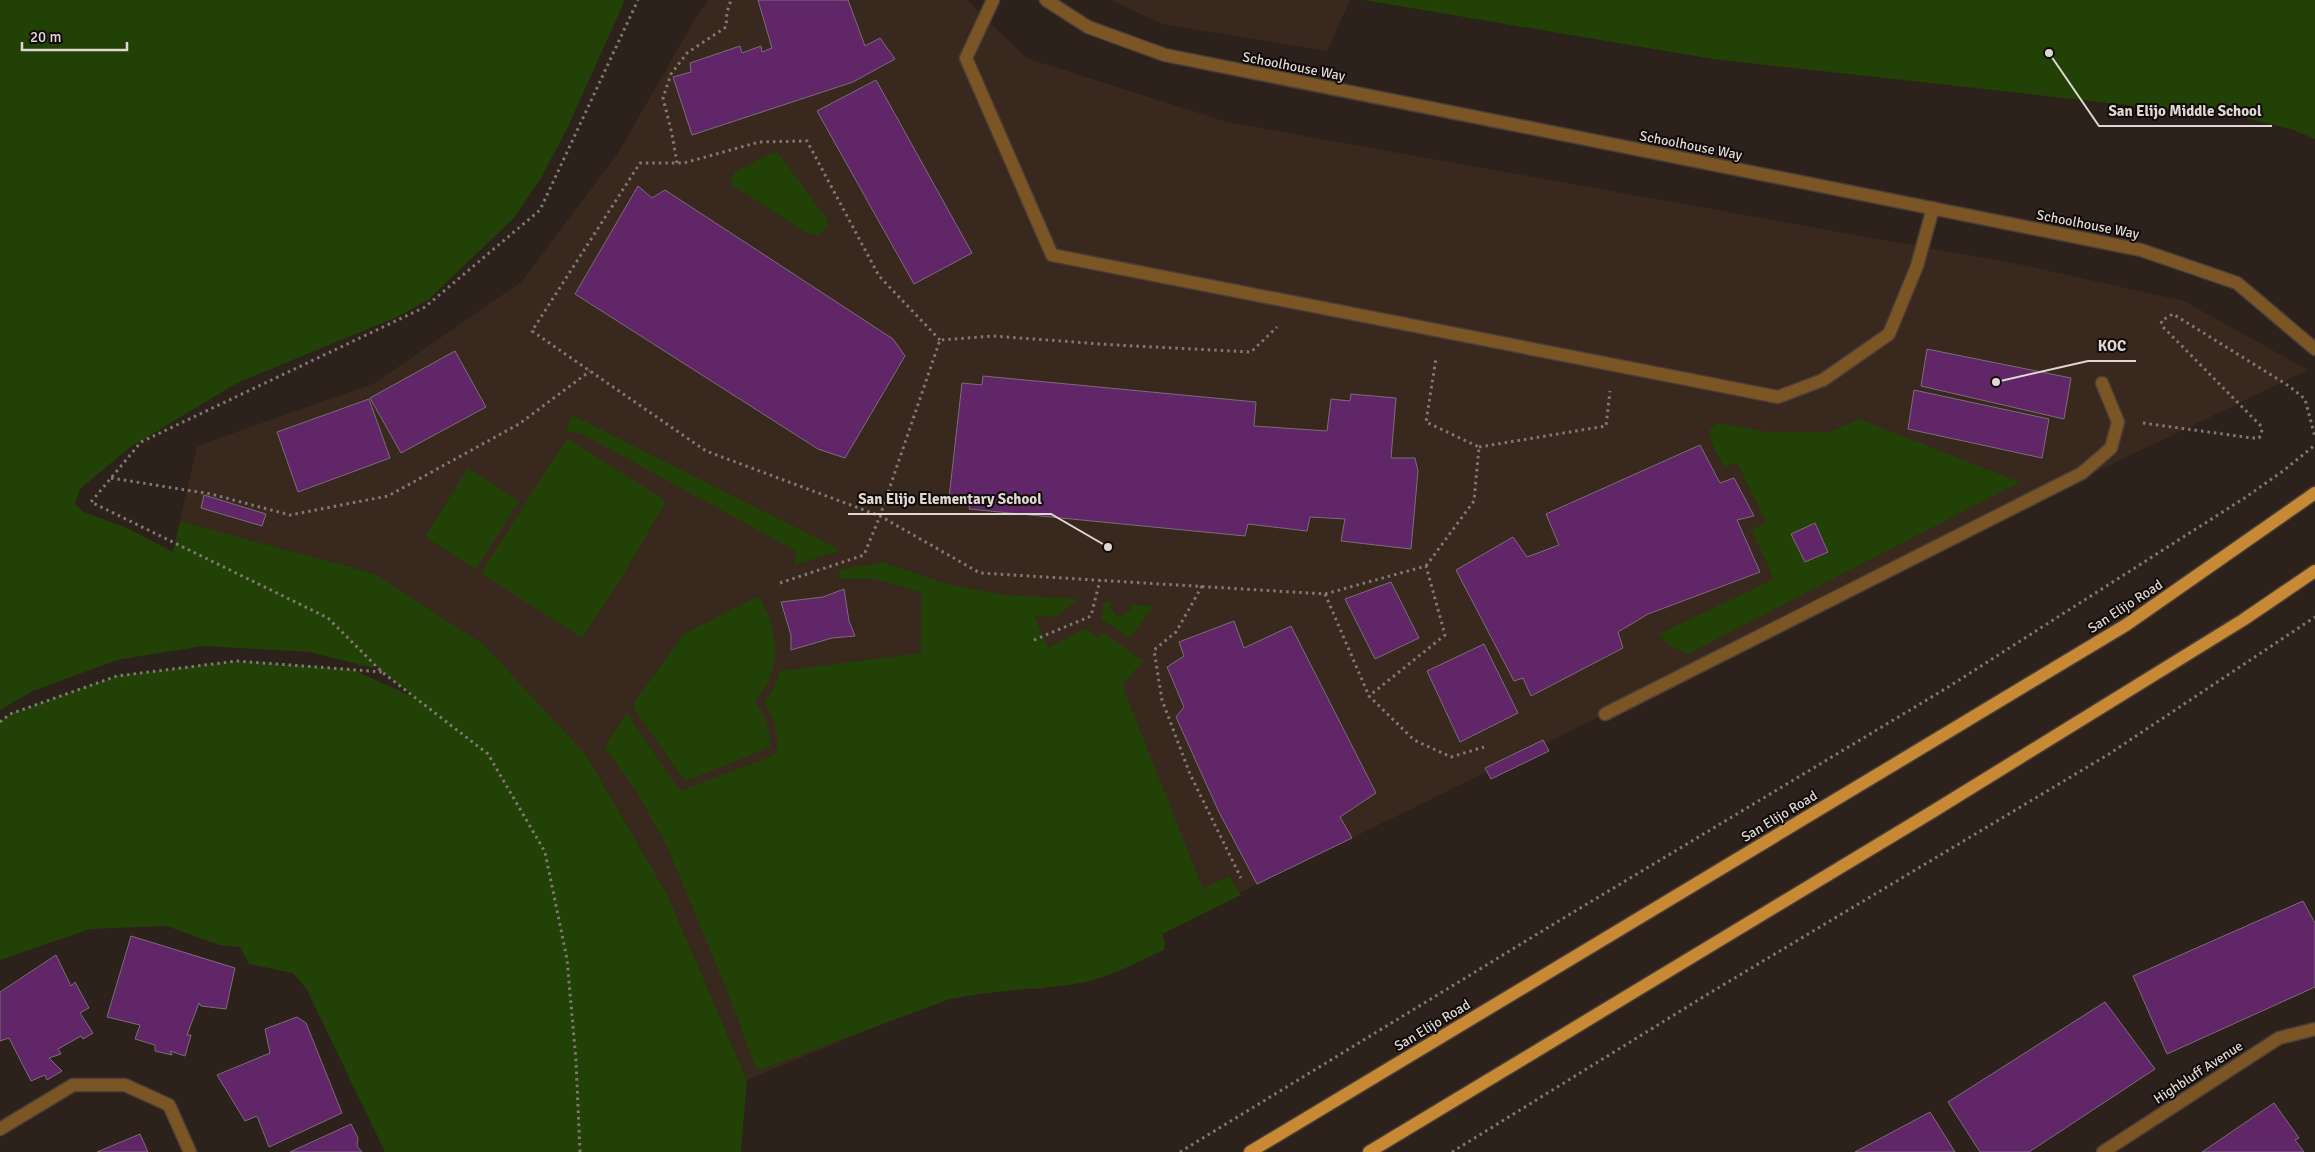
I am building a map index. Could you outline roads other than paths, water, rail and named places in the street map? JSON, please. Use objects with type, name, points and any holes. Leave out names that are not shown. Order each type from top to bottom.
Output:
[{"type":"main road","name":"San Elijo Road","points":[[1250,1152],[2126,625],[2315,493]]},
{"type":"main road","points":[[1369,1152],[1932,812],[2243,620],[2315,571]]},
{"type":"street","points":[[993,0],[966,58],[1052,255],[1778,397],[1823,380],[1889,334],[1917,266],[1933,208]]},
{"type":"street","name":"Schoolhouse Way","points":[[1046,0],[1088,27],[1165,56],[2141,250],[2237,283],[2315,349]]},
{"type":"street","points":[[1605,714],[2082,473],[2111,448],[2118,422],[2102,383]]},
{"type":"street","name":"Highbluff Avenue","points":[[2103,1152],[2279,1038],[2315,1029]]},
{"type":"street","points":[[0,1129],[73,1085],[125,1086],[169,1105],[190,1152]]},
{"type":"place","name":"San Elijo Middle School","points":[[2049,53]]},
{"type":"place","name":"KOC","points":[[1996,382]]},
{"type":"place","name":"San Elijo Elementary School","points":[[1108,547]]}]
